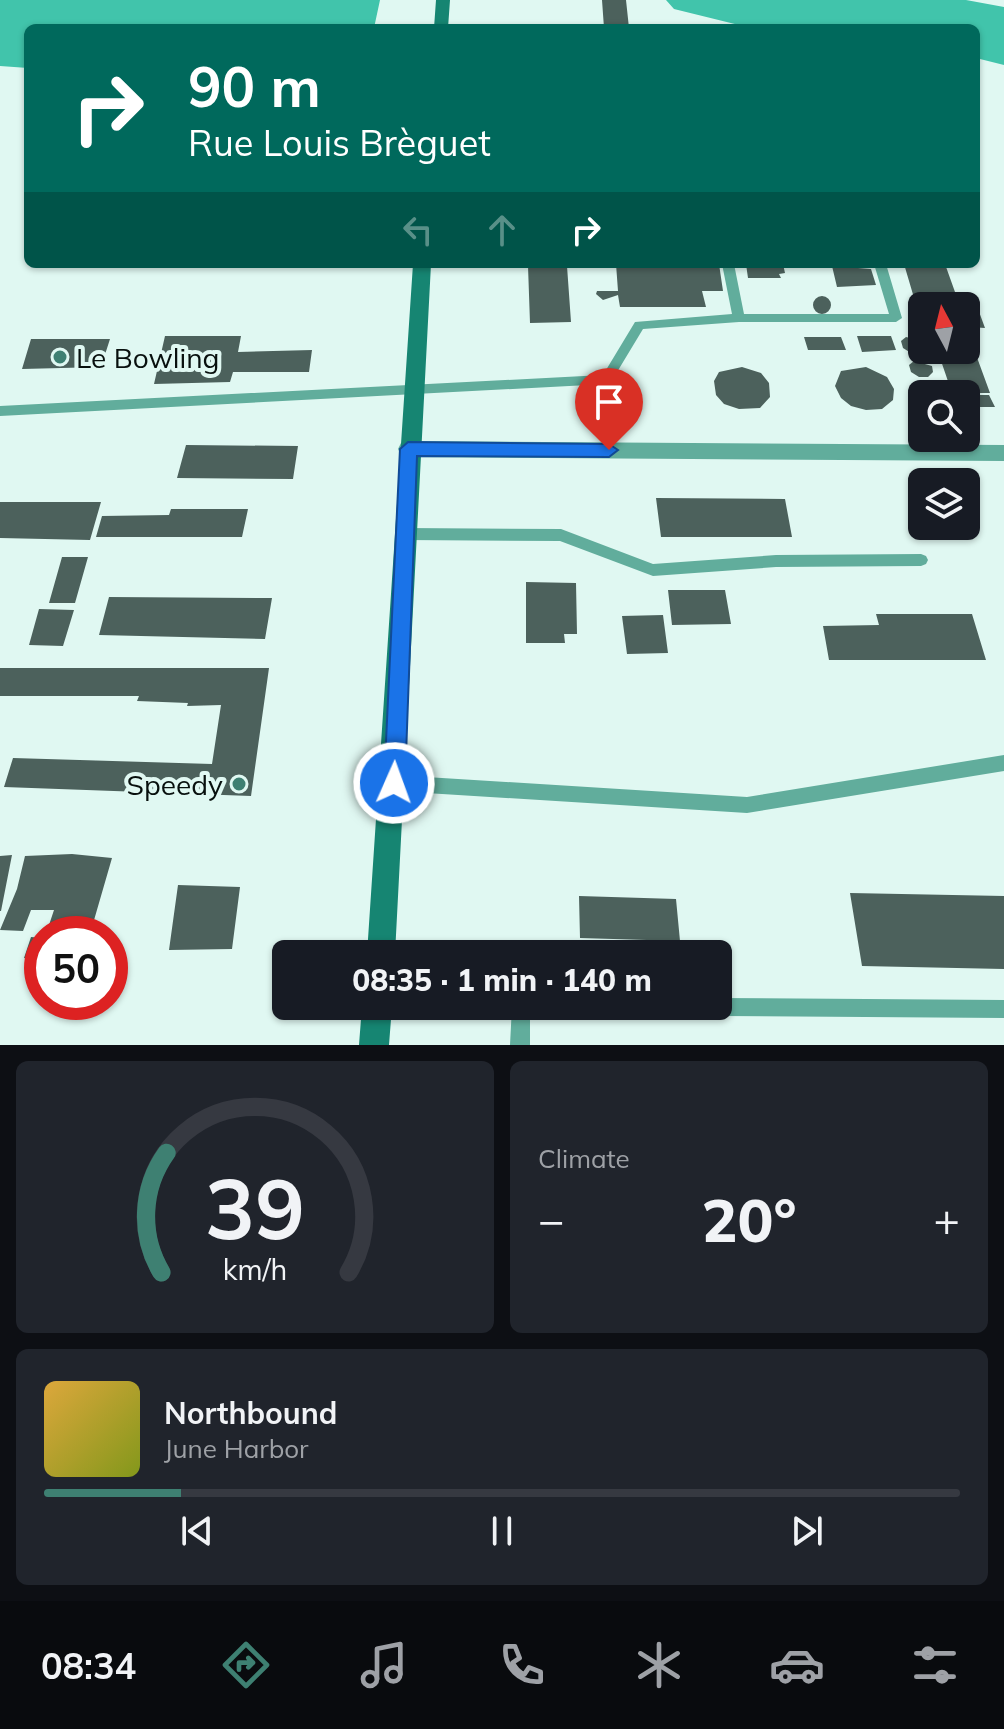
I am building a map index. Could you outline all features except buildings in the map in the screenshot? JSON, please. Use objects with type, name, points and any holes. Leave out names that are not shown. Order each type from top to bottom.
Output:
[{"type":"main road","points":[[441,24],[443,0]]},
{"type":"main road","points":[[382,940],[394,783],[408,449],[422,268]]},
{"type":"main road","points":[[374,1045],[376,1020]]},
{"type":"street","points":[[408,449],[1004,453]]},
{"type":"lane","points":[[729,268],[739,318]]},
{"type":"lane","points":[[0,411],[607,379],[639,325],[739,318],[896,318],[881,268]]},
{"type":"lane","points":[[405,534],[561,535],[653,570],[776,561],[921,560]]},
{"type":"lane","points":[[394,783],[747,805],[1004,763]]},
{"type":"lane","points":[[732,1007],[1004,1009]]},
{"type":"lane","points":[[520,1045],[521,1020]]},
{"type":"green space","points":[[0,0],[380,0],[375,24],[24,24],[24,68],[0,66]]},
{"type":"green space","points":[[666,0],[966,0],[1004,7],[1004,65],[980,59],[980,24],[735,24],[674,9]]},
{"type":"place","name":"Le Bowling","points":[[60,357]]},
{"type":"place","name":"Speedy","points":[[239,784]]},
{"type":"route","points":[[394,783],[408,449],[609,450]]}]
